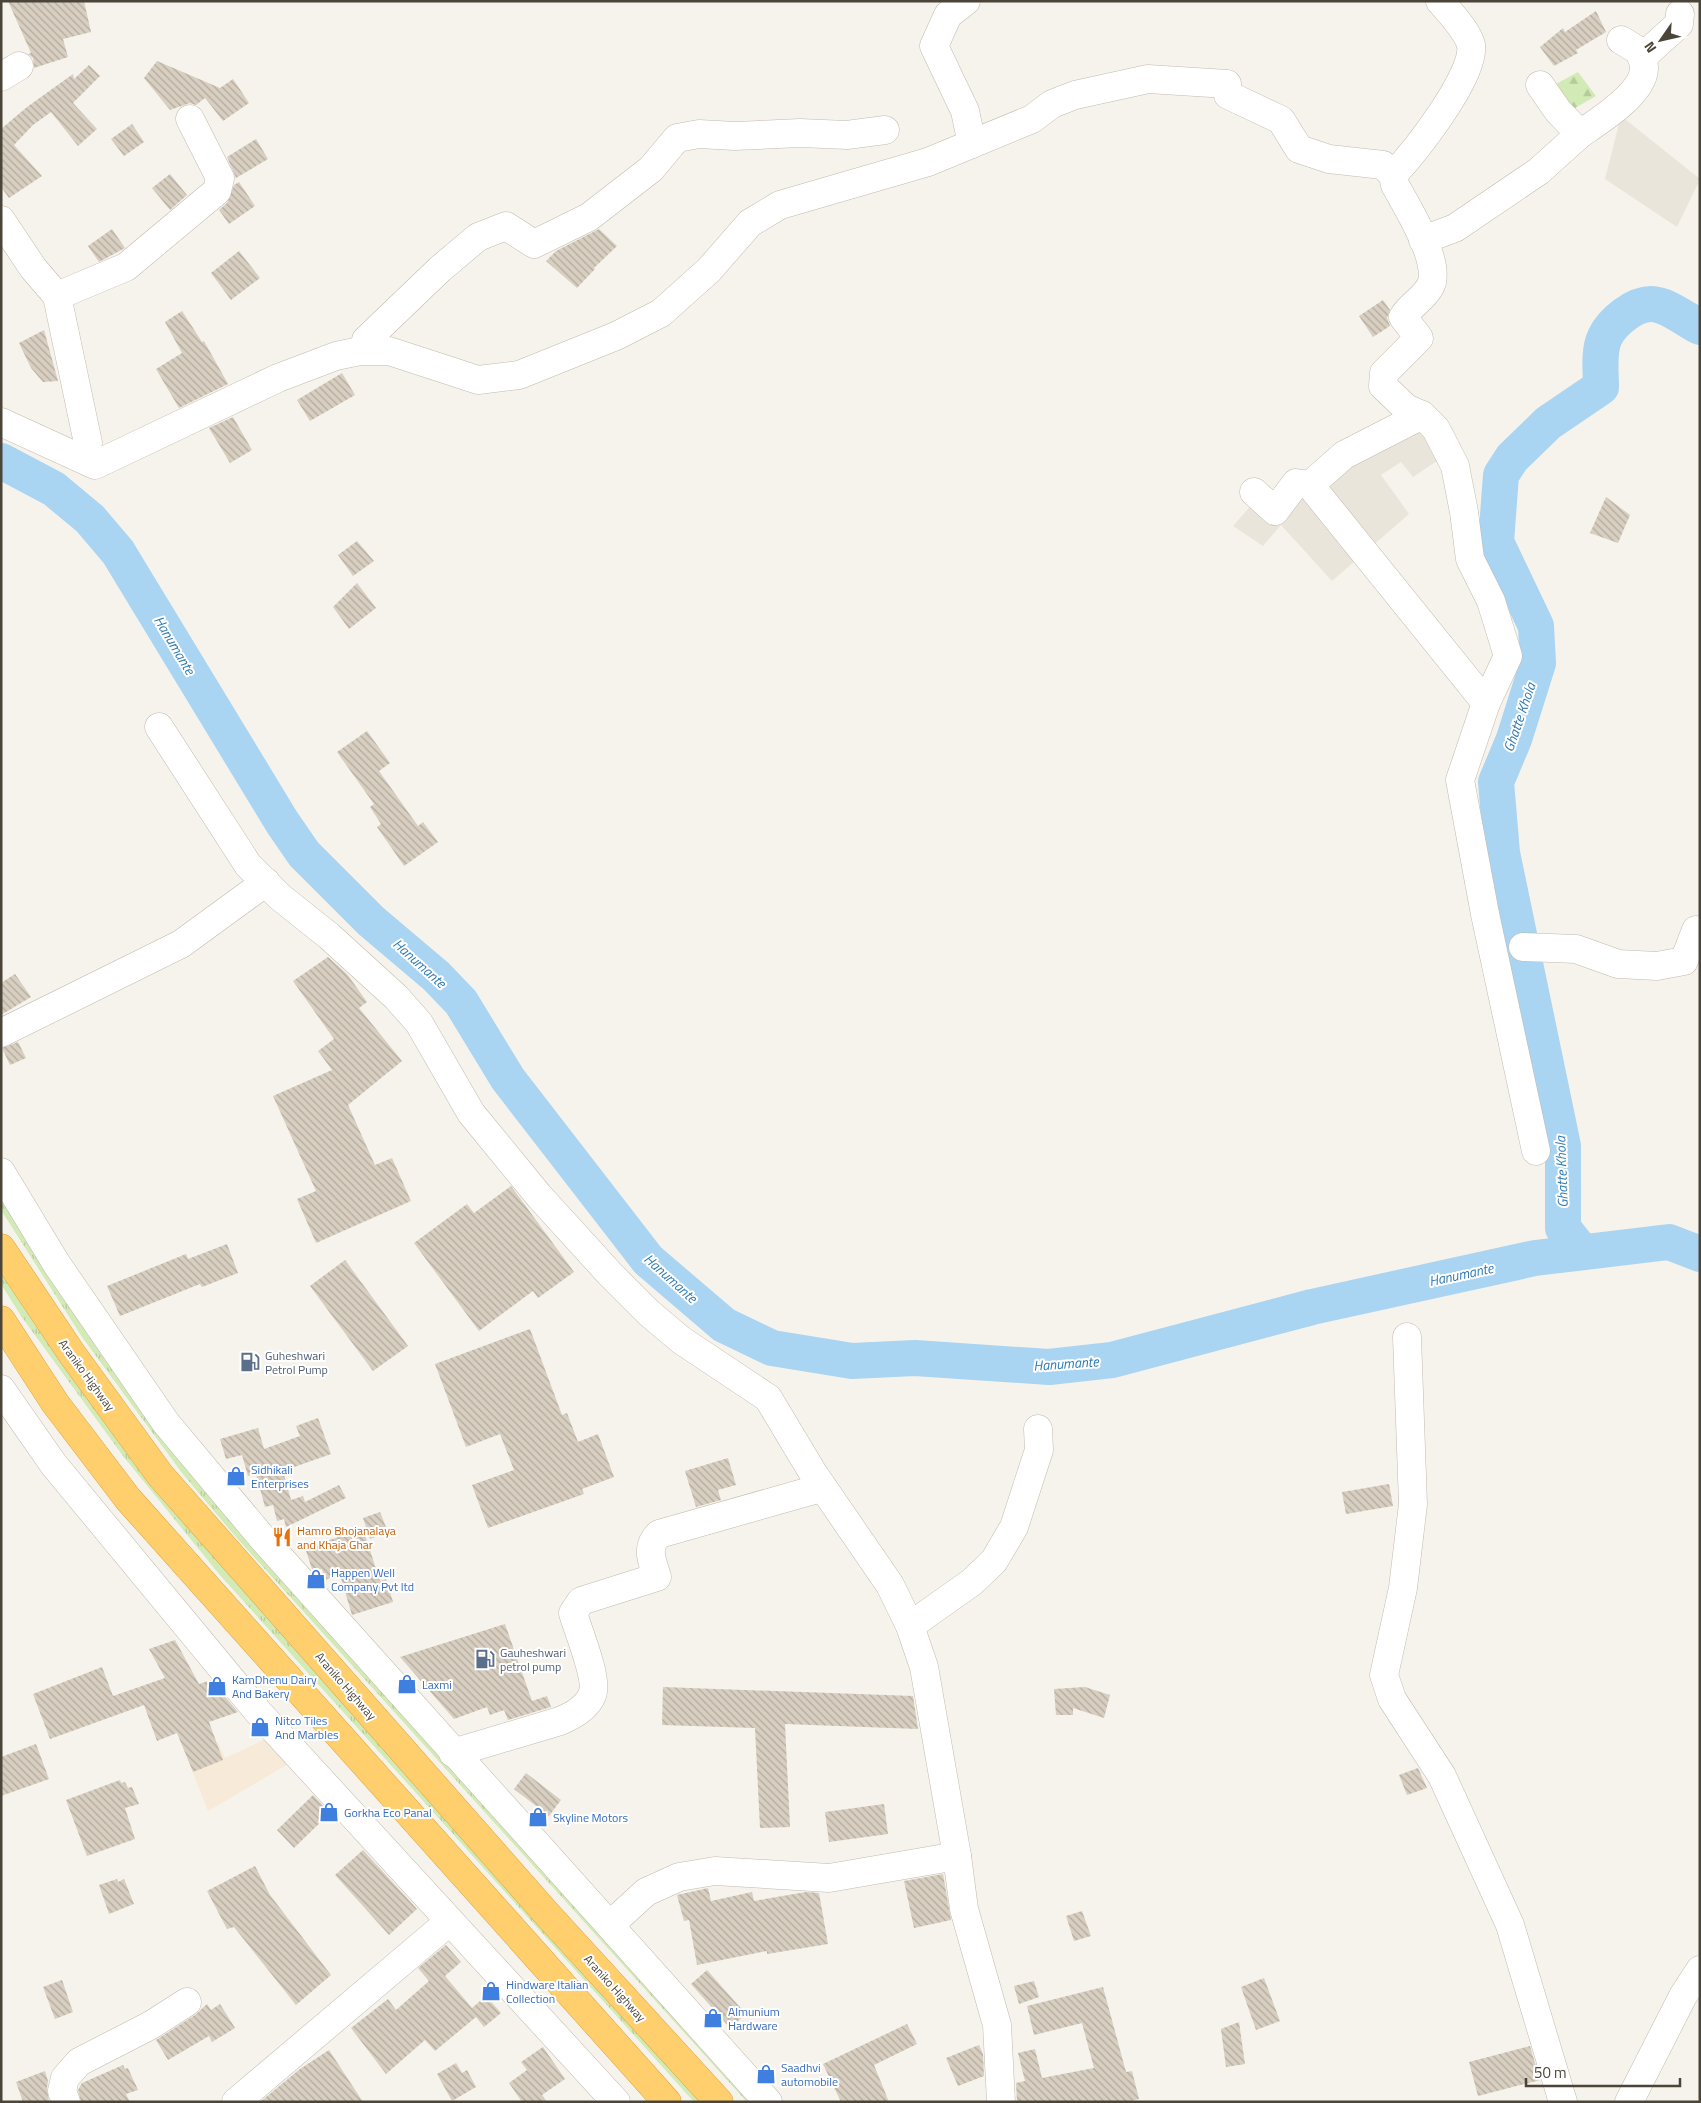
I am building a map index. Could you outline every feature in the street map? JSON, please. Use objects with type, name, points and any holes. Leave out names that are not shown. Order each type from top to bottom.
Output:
[{"type":"highway","name":"Araniko Highway","points":[[1,1248],[72,1354],[160,1475],[546,1913],[719,2102]]},
{"type":"highway","points":[[1,1320],[55,1403],[128,1499],[668,2102]]},
{"type":"street","points":[[966,1],[948,15],[934,46],[965,111],[972,144]]},
{"type":"street","points":[[1393,175],[1419,147],[1461,81],[1472,57],[1470,43],[1440,1]]},
{"type":"street","points":[[1423,240],[1455,228],[1539,171],[1580,134],[1604,117],[1641,82],[1644,68],[1630,45],[1648,52],[1679,24],[1680,14]]},
{"type":"street","points":[[1,422],[95,465],[278,378],[336,356],[389,351],[478,380],[519,375],[616,336],[661,314],[709,270],[750,223],[780,205],[928,162],[1032,118],[1052,104],[1075,95],[1148,79],[1227,84],[1228,96],[1280,120],[1299,149],[1329,159],[1383,165],[1393,175],[1394,185],[1423,240],[1432,266],[1432,282],[1425,294],[1409,307],[1402,317],[1419,338],[1384,374],[1384,386],[1406,408],[1422,415],[1436,429],[1455,466],[1464,512],[1470,559],[1490,601],[1508,656],[1486,703],[1460,780],[1485,914],[1536,1152]]},
{"type":"street","points":[[1540,85],[1558,111],[1580,134]]},
{"type":"street","points":[[57,296],[126,268],[217,191],[220,178],[190,119]]},
{"type":"street","points":[[366,340],[440,269],[478,238],[506,226],[534,244],[589,218],[651,169],[677,138],[699,134],[735,136],[800,134],[847,136],[885,130]]},
{"type":"street","points":[[1,220],[33,268],[57,296],[88,444],[83,458]]},
{"type":"street","points":[[1310,485],[1344,455],[1422,415]]},
{"type":"street","points":[[1254,492],[1275,511],[1296,483],[1310,485],[1486,703]]},
{"type":"street","points":[[159,727],[236,848],[266,882],[396,997],[419,1023],[471,1113],[539,1196],[610,1274],[681,1340],[768,1398],[821,1485],[890,1585],[910,1626],[924,1666],[958,1856],[964,1909],[997,2025],[1000,2102]]},
{"type":"street","points":[[1,1033],[181,944],[266,882]]},
{"type":"street","points":[[1524,947],[1576,949],[1618,964],[1657,966],[1684,961],[1696,930]]},
{"type":"street","points":[[1,1172],[56,1263],[166,1423],[264,1540],[453,1753],[485,1784],[768,2102]]},
{"type":"street","points":[[1407,1337],[1413,1504],[1403,1588],[1384,1674],[1392,1699],[1442,1776],[1510,1925],[1563,2102]]},
{"type":"street","points":[[1,1389],[54,1464],[259,1713],[616,2102]]},
{"type":"street","points":[[910,1626],[972,1582],[994,1561],[1014,1527],[1039,1450],[1038,1429]]},
{"type":"street","points":[[453,1753],[560,1721],[574,1715],[584,1706],[592,1696],[593,1682],[573,1613],[581,1601],[656,1577],[649,1551],[652,1541],[659,1534],[814,1490],[821,1485]]},
{"type":"street","points":[[610,1925],[646,1892],[679,1877],[716,1871],[829,1878],[958,1856]]},
{"type":"street","points":[[236,2102],[450,1921]]},
{"type":"street","points":[[1629,2102],[1683,1996],[1700,1970]]},
{"type":"street","points":[[66,2102],[62,2091],[65,2078],[79,2062],[151,2025],[187,2002]]},
{"type":"shaded area","points":[[1621,116],[1700,179],[1677,227],[1605,179]]},
{"type":"shaded area","points":[[1418,424],[1443,457],[1413,477],[1401,462],[1381,475],[1409,514],[1332,581],[1281,525],[1263,546],[1233,526],[1255,501],[1347,460]]},
{"type":"shaded area","points":[[268,1738],[290,1763],[208,1811],[186,1755],[218,1742],[225,1758]]},
{"type":"green space","points":[[1578,72],[1596,96],[1568,112],[1554,85]]},
{"type":"green space","points":[[1,1185],[90,1332],[758,2102],[747,2102],[235,1536],[182,1473],[82,1337],[1,1210]]},
{"type":"green space","points":[[1,1265],[706,2102],[694,2102],[219,1574],[123,1456],[21,1316],[1,1284]]},
{"type":"building","points":[[8,1],[84,1],[91,32],[63,39],[68,57],[34,68],[33,58],[28,54],[31,53]]},
{"type":"building","points":[[1596,11],[1606,32],[1576,50],[1578,53],[1554,66],[1540,47],[1563,28],[1565,32]]},
{"type":"building","points":[[157,61],[220,88],[233,79],[249,103],[223,121],[205,98],[196,105],[190,103],[170,110],[144,78]]},
{"type":"building","points":[[89,65],[100,76],[73,103],[97,129],[78,146],[51,112],[33,125],[14,145],[42,176],[9,198],[1,187],[1,129],[27,107],[73,74],[74,79]]},
{"type":"building","points":[[132,124],[144,142],[124,156],[111,139]]},
{"type":"building","points":[[256,139],[268,159],[236,178],[227,157]]},
{"type":"building","points":[[170,174],[187,195],[170,210],[152,188]]},
{"type":"building","points":[[239,182],[255,206],[229,224],[219,210],[227,203],[234,185]]},
{"type":"building","points":[[112,229],[125,248],[99,262],[88,246]]},
{"type":"building","points":[[599,229],[617,246],[577,288],[546,261],[556,251]]},
{"type":"building","points":[[239,251],[260,278],[231,300],[211,273]]},
{"type":"building","points":[[1383,300],[1390,310],[1387,318],[1390,326],[1373,337],[1359,316]]},
{"type":"building","points":[[182,311],[202,342],[204,341],[228,384],[179,408],[156,369],[182,353],[165,322]]},
{"type":"building","points":[[44,330],[58,381],[43,382],[31,368],[19,343]]},
{"type":"building","points":[[342,373],[355,395],[310,421],[297,400]]},
{"type":"building","points":[[233,417],[252,450],[230,463],[209,428]]},
{"type":"building","points":[[1606,497],[1630,515],[1618,543],[1590,533]]},
{"type":"building","points":[[357,541],[374,561],[353,576],[338,555]]},
{"type":"building","points":[[357,583],[376,608],[349,629],[333,607]]},
{"type":"building","points":[[367,731],[390,763],[379,771],[418,826],[423,822],[438,842],[404,866],[377,827],[381,824],[370,807],[374,804],[337,752]]},
{"type":"building","points":[[328,957],[347,974],[367,1002],[359,1008],[402,1061],[348,1105],[375,1165],[392,1158],[411,1201],[316,1243],[297,1199],[316,1191],[273,1096],[332,1070],[318,1051],[334,1039],[293,981]]},
{"type":"building","points":[[15,974],[31,997],[1,1015],[1,983]]},
{"type":"building","points":[[18,1042],[26,1058],[10,1065],[2,1048]]},
{"type":"building","points":[[511,1186],[574,1272],[538,1298],[533,1291],[479,1331],[414,1243],[467,1204],[474,1213]]},
{"type":"building","points":[[227,1244],[238,1273],[202,1287],[200,1284],[120,1316],[107,1286],[186,1254],[188,1259]]},
{"type":"building","points":[[345,1260],[408,1346],[373,1371],[310,1286]]},
{"type":"building","points":[[530,1329],[562,1415],[567,1413],[578,1442],[598,1434],[614,1477],[582,1489],[584,1494],[488,1528],[472,1485],[514,1470],[500,1434],[466,1447],[435,1364]]},
{"type":"building","points":[[318,1418],[331,1454],[283,1471],[291,1500],[303,1496],[305,1502],[339,1485],[346,1498],[286,1527],[284,1519],[277,1521],[273,1505],[265,1507],[256,1474],[248,1476],[242,1455],[226,1459],[220,1439],[258,1428],[264,1449],[300,1436],[296,1426]]},
{"type":"building","points":[[728,1458],[736,1485],[718,1490],[721,1500],[696,1507],[685,1471]]},
{"type":"building","points":[[1389,1484],[1393,1506],[1346,1514],[1342,1492]]},
{"type":"building","points":[[380,1512],[388,1532],[370,1539],[363,1518]]},
{"type":"building","points":[[363,1529],[380,1581],[386,1579],[393,1602],[352,1615],[340,1575],[325,1580],[322,1569],[313,1572],[305,1548]]},
{"type":"building","points":[[505,1624],[532,1701],[547,1696],[551,1707],[508,1720],[504,1710],[490,1715],[487,1707],[454,1719],[400,1657]]},
{"type":"building","points":[[175,1640],[199,1684],[211,1680],[238,1712],[209,1722],[223,1760],[193,1772],[177,1733],[157,1741],[144,1705],[50,1739],[33,1694],[102,1667],[113,1696],[165,1678],[149,1649]]},
{"type":"building","points":[[663,1687],[913,1696],[918,1729],[785,1724],[790,1827],[760,1828],[755,1728],[662,1725]]},
{"type":"building","points":[[1085,1687],[1110,1695],[1104,1718],[1073,1708],[1073,1715],[1056,1715],[1054,1689]]},
{"type":"building","points":[[36,1744],[49,1779],[1,1796],[1,1757]]},
{"type":"building","points":[[1418,1768],[1427,1788],[1407,1795],[1399,1775]]},
{"type":"building","points":[[526,1773],[561,1800],[549,1816],[514,1789]]},
{"type":"building","points":[[120,1780],[121,1783],[125,1782],[128,1788],[132,1787],[139,1804],[125,1808],[135,1839],[87,1856],[66,1800]]},
{"type":"building","points":[[313,1795],[330,1813],[294,1848],[277,1830]]},
{"type":"building","points":[[884,1804],[888,1834],[829,1842],[825,1812]]},
{"type":"building","points":[[363,1850],[417,1909],[389,1935],[335,1875]]},
{"type":"building","points":[[255,1866],[270,1895],[331,1975],[296,2005],[234,1927],[227,1929],[207,1891]]},
{"type":"building","points":[[943,1874],[951,1920],[914,1928],[904,1881]]},
{"type":"building","points":[[117,1879],[118,1882],[124,1879],[134,1904],[109,1914],[99,1885]]},
{"type":"building","points":[[708,1888],[711,1901],[752,1892],[754,1901],[806,1892],[819,1893],[828,1944],[767,1954],[767,1951],[697,1965],[689,1920],[684,1921],[677,1895]]},
{"type":"building","points":[[1082,1911],[1091,1936],[1074,1941],[1066,1916]]},
{"type":"building","points":[[446,1945],[461,1962],[445,1976],[472,2008],[486,1996],[501,2013],[484,2027],[476,2017],[435,2051],[425,2040],[386,2074],[351,2028],[388,1999],[396,2010],[429,1981],[418,1968]]},
{"type":"building","points":[[707,1970],[746,2014],[730,2028],[691,1984]]},
{"type":"building","points":[[1264,1978],[1280,2021],[1256,2030],[1241,1987]]},
{"type":"building","points":[[62,1980],[73,2012],[55,2019],[43,1987]]},
{"type":"building","points":[[1034,1981],[1039,1997],[1019,2004],[1014,1986]]},
{"type":"building","points":[[1103,1987],[1126,2072],[1132,2071],[1139,2099],[1127,2102],[1017,2102],[1016,2083],[1025,2081],[1018,2053],[1035,2049],[1042,2078],[1094,2068],[1082,2023],[1034,2035],[1027,2006]]},
{"type":"building","points":[[207,2004],[211,2010],[220,2004],[235,2028],[212,2042],[209,2036],[168,2060],[156,2040],[195,2015]]},
{"type":"building","points":[[1239,2022],[1245,2064],[1226,2067],[1221,2029]]},
{"type":"building","points":[[907,2024],[917,2044],[874,2065],[889,2102],[841,2102],[823,2064]]},
{"type":"building","points":[[979,2045],[983,2054],[984,2076],[958,2086],[946,2058]]},
{"type":"building","points":[[1530,2046],[1540,2080],[1478,2096],[1469,2062]]},
{"type":"building","points":[[543,2047],[565,2079],[542,2095],[547,2102],[522,2102],[509,2083],[527,2070],[521,2062]]},
{"type":"building","points":[[329,2050],[363,2102],[260,2102],[300,2069]]},
{"type":"building","points":[[456,2063],[462,2073],[467,2070],[476,2087],[452,2101],[437,2074]]},
{"type":"building","points":[[123,2065],[125,2069],[128,2068],[138,2090],[126,2094],[130,2102],[81,2102],[78,2090],[82,2083]]},
{"type":"building","points":[[45,2071],[48,2081],[49,2102],[23,2102],[16,2082]]},
{"type":"waterway","name":"Ghatte Khola","points":[[1582,1252],[1563,1228],[1563,1146],[1502,853],[1496,782],[1514,739],[1538,663],[1536,626],[1496,542],[1501,475],[1512,458],[1548,423],[1601,387],[1601,349],[1608,331],[1624,315],[1638,307],[1651,304],[1670,309],[1700,327]]},
{"type":"waterway","name":"Hanumante","points":[[1,461],[54,489],[90,519],[118,552],[282,822],[304,854],[371,921],[436,976],[461,1002],[508,1079],[648,1260],[724,1325],[772,1348],[852,1361],[915,1358],[1049,1367],[1112,1360],[1312,1307],[1535,1258],[1669,1242],[1700,1254]]},
{"type":"place","name":"Guheshwari Petrol Pump","points":[[250,1362]]},
{"type":"place","name":"Sidhikali Enterprises","points":[[236,1476]]},
{"type":"place","name":"Hamro Bhojanalaya and Khaja Ghar","points":[[282,1537]]},
{"type":"place","name":"Happen Well Company Pvt ltd","points":[[316,1579]]},
{"type":"place","name":"Gauheshwari petrol pump","points":[[485,1659]]},
{"type":"place","name":"Laxmi","points":[[407,1684]]},
{"type":"place","name":"KamDhenu Dairy And Bakery","points":[[217,1686]]},
{"type":"place","name":"Nitco Tiles And Marbles","points":[[260,1727]]},
{"type":"place","name":"Gorkha Eco Panal","points":[[329,1812]]},
{"type":"place","name":"Skyline Motors","points":[[538,1817]]},
{"type":"place","name":"Hindware Italian Collection","points":[[491,1991]]},
{"type":"place","name":"Almunium Hardware","points":[[713,2018]]},
{"type":"place","name":"Saadhvi automobile","points":[[766,2074]]}]
